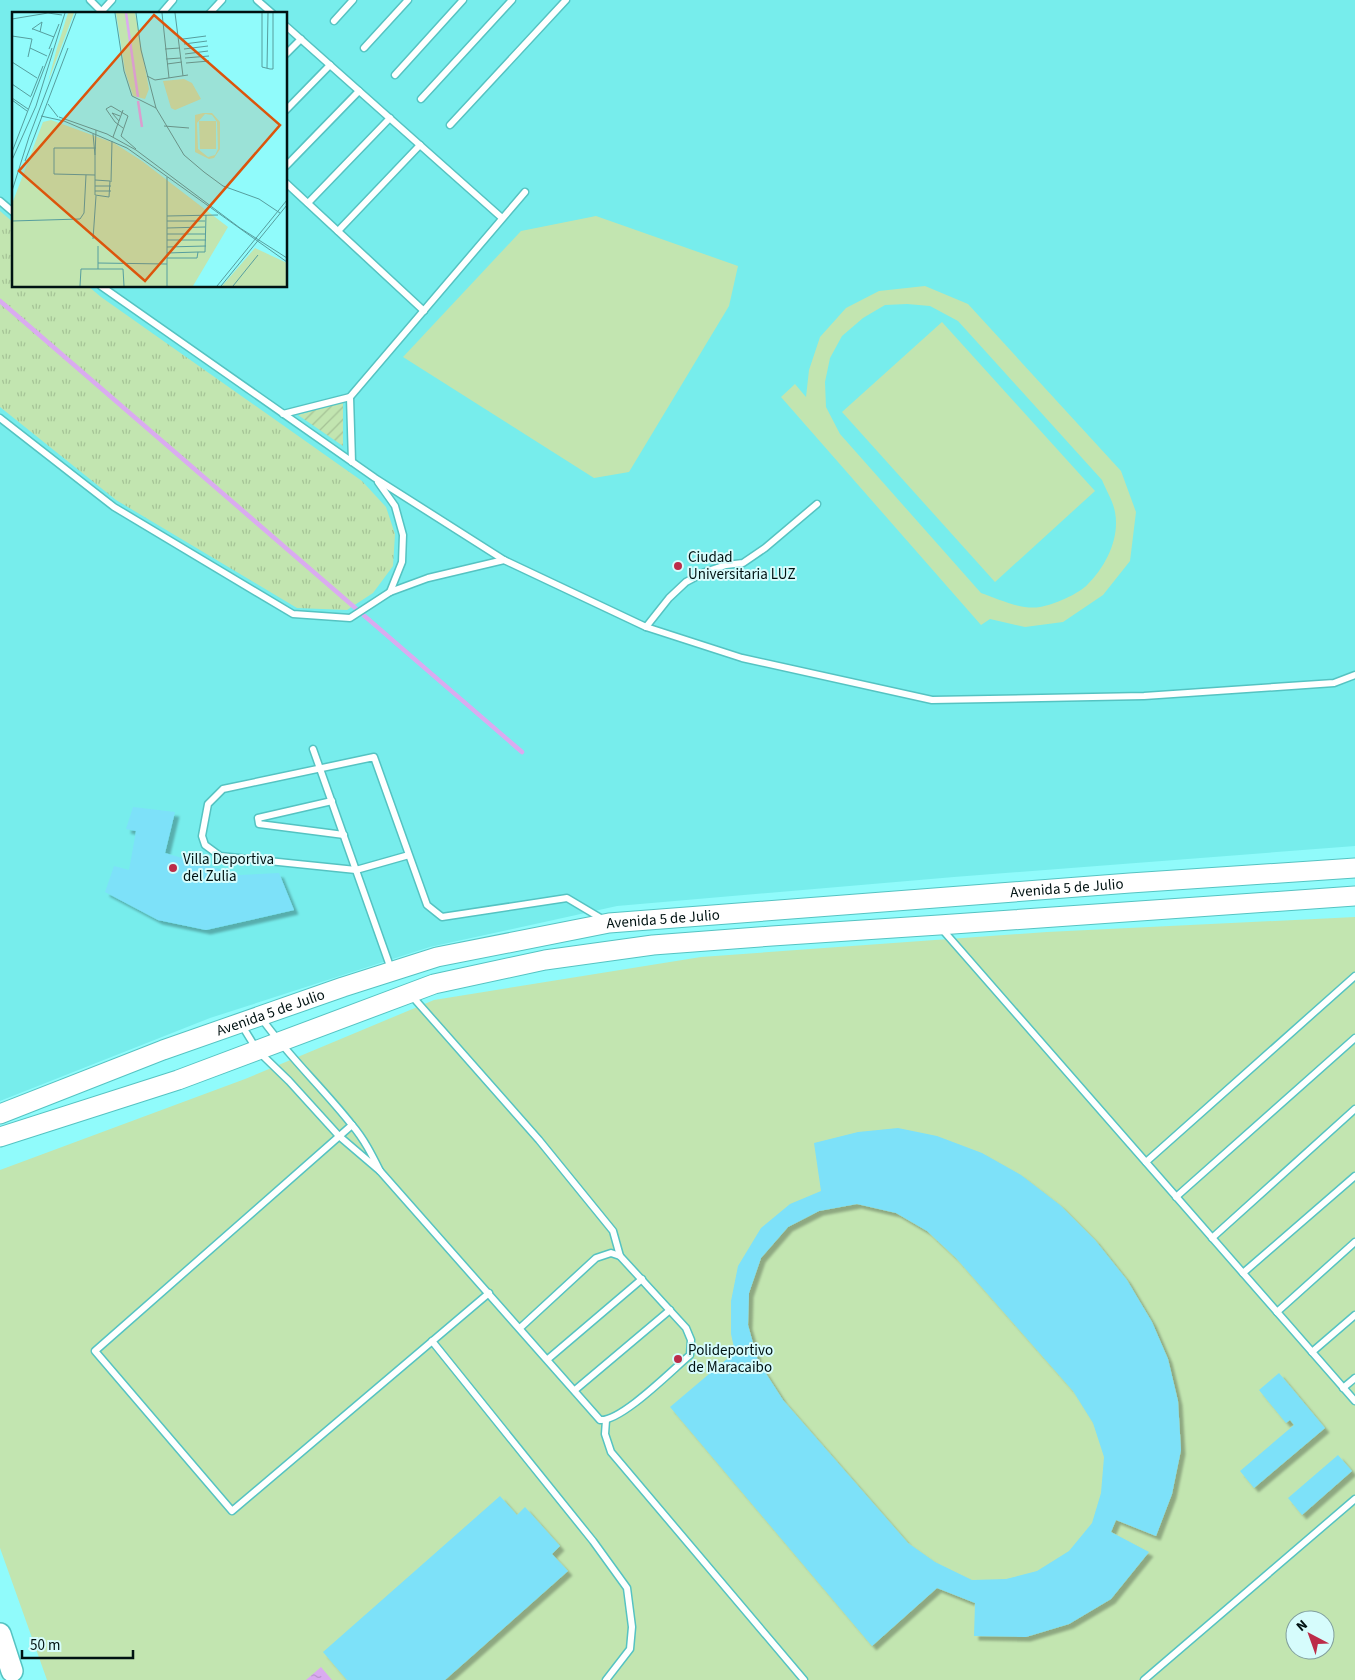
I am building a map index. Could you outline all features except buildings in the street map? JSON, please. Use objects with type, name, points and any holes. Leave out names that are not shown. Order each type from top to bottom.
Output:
[{"type":"highway","points":[[0,1634],[14,1675]]},
{"type":"highway","points":[[0,1650],[14,1675]]},
{"type":"main road","name":"Avenida 5 de Julio","points":[[0,1114],[163,1050],[392,971],[437,957],[609,923],[939,897],[1355,868]]},
{"type":"main road","name":"Avenida 5 de Julio","points":[[0,1137],[178,1080],[434,984],[545,960],[654,945],[1355,896]]},
{"type":"main road","points":[[939,897],[939,925]]},
{"type":"lane","points":[[90,0],[103,12],[112,0]]},
{"type":"lane","points":[[163,12],[173,0]]},
{"type":"lane","points":[[211,12],[222,0]]},
{"type":"lane","points":[[257,0],[270,12]]},
{"type":"lane","points":[[334,21],[353,0]]},
{"type":"lane","points":[[364,48],[408,0]]},
{"type":"lane","points":[[395,76],[463,0]]},
{"type":"lane","points":[[421,99],[512,0]]},
{"type":"lane","points":[[450,125],[566,0]]},
{"type":"lane","points":[[288,28],[502,218]]},
{"type":"lane","points":[[288,52],[300,39]]},
{"type":"lane","points":[[288,108],[330,65]]},
{"type":"lane","points":[[288,164],[359,91]]},
{"type":"lane","points":[[308,203],[390,118]]},
{"type":"lane","points":[[338,231],[420,145]]},
{"type":"lane","points":[[288,185],[424,311]]},
{"type":"lane","points":[[283,414],[350,397],[525,192]]},
{"type":"lane","points":[[0,201],[12,211]]},
{"type":"lane","points":[[104,288],[375,478],[504,560],[646,627],[742,658],[932,700],[1144,696],[1334,683],[1355,675]]},
{"type":"lane","points":[[350,397],[352,462]]},
{"type":"lane","points":[[0,418],[114,506],[293,614],[350,618],[390,592],[428,578],[504,560]]},
{"type":"lane","points":[[375,478],[395,506],[403,535],[402,562],[390,592]]},
{"type":"lane","points":[[646,627],[668,598],[686,582],[705,572],[726,565],[743,563],[765,548],[817,504]]},
{"type":"lane","points":[[313,749],[392,971]]},
{"type":"lane","points":[[410,855],[356,870],[220,856],[205,845],[202,836],[208,804],[223,789],[374,757],[410,855],[427,905],[442,917],[567,898],[609,923]]},
{"type":"lane","points":[[332,801],[258,818],[259,824],[344,836]]},
{"type":"lane","points":[[939,925],[1355,1401]]},
{"type":"lane","points":[[1146,1162],[1355,976]]},
{"type":"lane","points":[[241,1023],[257,1050],[340,1136],[380,1171],[600,1420],[613,1418],[629,1408],[690,1355],[691,1340],[686,1328],[620,1256],[613,1231],[539,1140],[410,993]]},
{"type":"lane","points":[[260,1016],[278,1042],[352,1125],[380,1171]]},
{"type":"lane","points":[[1176,1197],[1355,1038]]},
{"type":"lane","points":[[1212,1238],[1355,1109]]},
{"type":"lane","points":[[352,1125],[95,1351],[232,1511],[489,1293]]},
{"type":"lane","points":[[1243,1273],[1355,1176]]},
{"type":"lane","points":[[1277,1312],[1355,1242]]},
{"type":"lane","points":[[520,1328],[596,1258],[610,1253],[620,1256]]},
{"type":"lane","points":[[548,1360],[642,1279]]},
{"type":"lane","points":[[575,1390],[670,1310]]},
{"type":"lane","points":[[1312,1352],[1355,1314]]},
{"type":"lane","points":[[432,1341],[593,1541],[627,1588],[632,1627],[630,1649],[606,1680]]},
{"type":"lane","points":[[1344,1388],[1355,1378]]},
{"type":"lane","points":[[606,1420],[606,1434],[611,1452],[804,1680]]},
{"type":"lane","points":[[1144,1680],[1355,1499]]},
{"type":"shaded area","name":"Ciudad Universitaria LUZ","points":[[0,0],[1355,0],[1355,846],[954,877],[617,906],[430,947],[210,1018],[0,1101]]},
{"type":"green space","points":[[0,211],[12,221],[12,288],[90,288],[362,481],[386,507],[395,534],[393,566],[373,593],[347,610],[297,608],[116,500],[0,407]]},
{"type":"green space","points":[[596,216],[738,266],[729,306],[629,472],[594,478],[403,357],[521,231]]},
{"type":"green space","points":[[925,286],[968,304],[1121,471],[1136,512],[1130,561],[1103,595],[1063,622],[1025,627],[990,619],[981,625],[781,397],[795,384],[806,397],[809,370],[820,337],[846,308],[879,291]],"holes":[[[885,305],[930,306],[958,321],[1102,480],[1114,508],[1115,532],[1110,551],[1101,569],[1079,592],[1045,606],[1032,608],[981,593],[840,434],[826,407],[825,382],[830,358],[842,336],[863,318]]]},
{"type":"green space","points":[[942,322],[1095,491],[995,582],[842,412]]},
{"type":"green space","points":[[343,402],[343,446],[298,415]]},
{"type":"green space","name":"Polideportivo de Maracaibo","points":[[1355,917],[1355,1680],[47,1680],[0,1548],[0,1170],[245,1079],[434,1000],[701,957],[1047,932]]},
{"type":"water","points":[[321,1667],[332,1680],[306,1680]]},
{"type":"waterway","points":[[0,301],[522,752]]},
{"type":"place","name":"Ciudad Universitaria LUZ","points":[[678,566]]},
{"type":"place","name":"Villa Deportiva del Zulia","points":[[173,868]]},
{"type":"place","name":"Polideportivo de Maracaibo","points":[[678,1359]]}]
